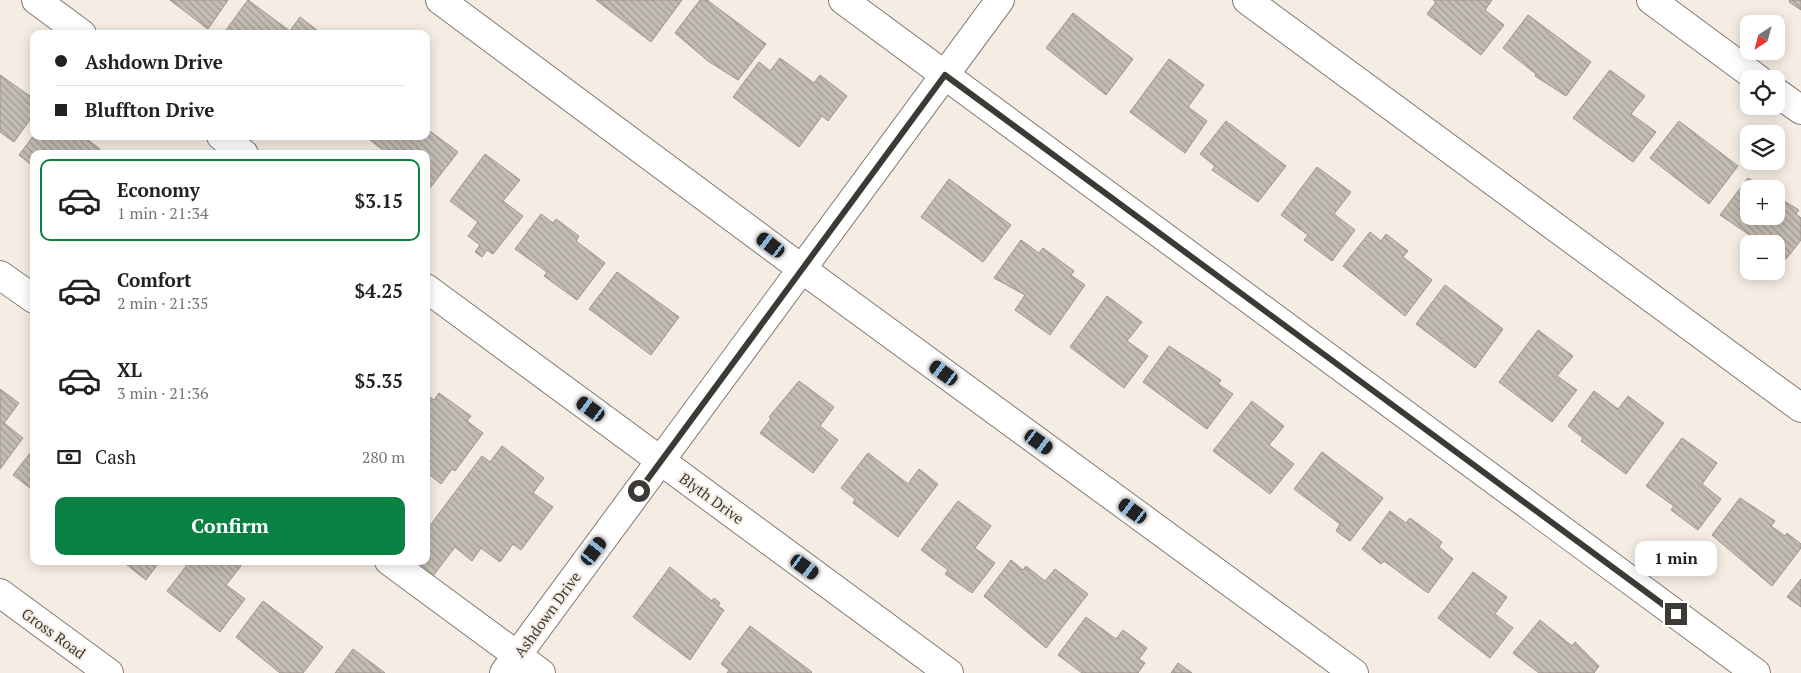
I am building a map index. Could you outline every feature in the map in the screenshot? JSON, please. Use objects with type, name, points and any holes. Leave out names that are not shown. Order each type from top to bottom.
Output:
[{"type":"street","points":[[36,0],[77,30]]},
{"type":"street","points":[[440,0],[802,269],[1354,673]]},
{"type":"street","points":[[842,0],[1756,673]]},
{"type":"street","name":"Ashdown Drive","points":[[511,664],[1000,0]]},
{"type":"street","points":[[1247,0],[1801,408]]},
{"type":"street","points":[[1651,0],[1746,70]]},
{"type":"street","points":[[1785,98],[1801,110]]},
{"type":"street","points":[[226,140],[239,150]]},
{"type":"street","points":[[0,274],[30,296]]},
{"type":"street","name":"Blyth Drive","points":[[430,291],[949,673]]},
{"type":"street","points":[[394,565],[511,664],[541,673]]},
{"type":"street","name":"Gross Road","points":[[0,593],[108,673]]},
{"type":"building","points":[[170,0],[228,0],[208,29]]},
{"type":"building","points":[[248,0],[289,30],[226,30]]},
{"type":"building","points":[[596,0],[682,0],[651,42]]},
{"type":"building","points":[[700,0],[707,0],[766,44],[738,80],[708,61],[675,33]]},
{"type":"building","points":[[1433,0],[1492,0],[1485,10],[1504,25],[1481,55],[1427,14],[1436,2]]},
{"type":"building","points":[[1790,0],[1801,0],[1801,10],[1789,2]]},
{"type":"building","points":[[1073,13],[1133,59],[1106,95],[1046,48]]},
{"type":"building","points":[[1528,15],[1591,62],[1566,96],[1535,76],[1536,74],[1503,48]]},
{"type":"building","points":[[300,17],[317,30],[291,30]]},
{"type":"building","points":[[780,58],[814,83],[820,75],[847,96],[828,121],[822,116],[799,147],[733,97],[759,62],[770,71]]},
{"type":"building","points":[[1169,59],[1204,85],[1188,107],[1207,121],[1185,153],[1130,112]]},
{"type":"building","points":[[1610,70],[1645,96],[1631,114],[1656,132],[1633,162],[1573,118]]},
{"type":"building","points":[[0,75],[30,96],[30,120],[14,142],[0,132]]},
{"type":"building","points":[[1226,121],[1286,166],[1258,202],[1212,170],[1215,166],[1200,154]]},
{"type":"building","points":[[1679,121],[1738,166],[1709,204],[1650,158]]},
{"type":"building","points":[[430,131],[458,152],[430,188],[430,150],[383,150],[370,140],[430,140]]},
{"type":"building","points":[[30,140],[88,140],[100,149],[30,150],[30,164],[19,155]]},
{"type":"building","points":[[485,154],[520,180],[503,201],[523,216],[493,254],[487,250],[482,257],[475,252],[480,245],[468,236],[478,222],[450,201]]},
{"type":"building","points":[[1317,167],[1351,192],[1334,214],[1355,230],[1332,261],[1304,240],[1308,235],[1281,215]]},
{"type":"building","points":[[949,179],[1011,225],[983,262],[921,217]]},
{"type":"building","points":[[1740,189],[1740,225],[1785,225],[1785,201],[1799,210],[1796,214],[1801,218],[1801,240],[1786,259],[1785,235],[1750,235],[1720,215]]},
{"type":"building","points":[[541,214],[553,223],[556,219],[579,236],[576,241],[605,263],[577,300],[544,276],[547,272],[515,249]]},
{"type":"building","points":[[1370,232],[1381,241],[1386,234],[1408,251],[1403,257],[1432,280],[1405,316],[1343,266]]},
{"type":"building","points":[[1021,240],[1039,253],[1043,248],[1074,271],[1071,275],[1085,285],[1050,335],[1015,310],[1025,295],[994,278]]},
{"type":"building","points":[[617,272],[679,317],[651,355],[589,309]]},
{"type":"building","points":[[1445,285],[1503,329],[1475,368],[1416,324]]},
{"type":"building","points":[[1107,296],[1142,322],[1127,341],[1148,356],[1124,388],[1070,347]]},
{"type":"building","points":[[1538,330],[1573,356],[1557,376],[1577,390],[1552,422],[1499,382]]},
{"type":"building","points":[[1169,346],[1221,380],[1218,384],[1233,394],[1207,429],[1143,382]]},
{"type":"building","points":[[799,381],[834,407],[820,426],[838,440],[813,473],[760,433],[771,419],[769,417]]},
{"type":"building","points":[[0,389],[19,403],[4,423],[23,438],[0,469]]},
{"type":"building","points":[[1594,391],[1618,409],[1628,396],[1664,423],[1626,474],[1581,441],[1583,438],[1568,426]]},
{"type":"building","points":[[439,393],[471,416],[467,421],[483,433],[455,471],[452,469],[441,484],[430,475],[430,397],[434,400]]},
{"type":"building","points":[[1252,401],[1284,426],[1269,445],[1294,464],[1270,494],[1213,451]]},
{"type":"building","points":[[1682,438],[1717,463],[1702,484],[1721,499],[1698,530],[1671,510],[1674,506],[1646,486]]},
{"type":"building","points":[[502,446],[544,478],[533,493],[553,507],[521,550],[513,544],[500,562],[481,548],[472,561],[455,547],[433,576],[418,565],[430,565],[430,526],[482,456],[490,462]]},
{"type":"building","points":[[1322,452],[1383,498],[1350,541],[1336,531],[1340,524],[1294,489]]},
{"type":"building","points":[[30,453],[30,488],[13,475]]},
{"type":"building","points":[[868,453],[908,484],[919,469],[938,484],[898,537],[853,503],[855,499],[841,488]]},
{"type":"building","points":[[1740,498],[1775,521],[1771,526],[1785,536],[1787,533],[1801,544],[1801,548],[1772,586],[1712,535]]},
{"type":"building","points":[[958,501],[991,526],[975,548],[995,563],[972,593],[945,574],[948,570],[921,550]]},
{"type":"building","points":[[1390,511],[1406,523],[1410,518],[1442,542],[1439,547],[1453,559],[1428,593],[1384,561],[1381,564],[1362,549]]},
{"type":"building","points":[[1011,560],[1023,570],[1026,566],[1045,581],[1055,569],[1088,594],[1046,648],[984,596]]},
{"type":"building","points":[[127,565],[157,565],[146,580]]},
{"type":"building","points":[[187,565],[240,565],[241,566],[226,585],[245,599],[220,632],[167,591]]},
{"type":"building","points":[[670,567],[712,601],[714,598],[720,603],[718,606],[724,610],[690,660],[633,617]]},
{"type":"building","points":[[1473,572],[1507,597],[1495,614],[1513,628],[1490,658],[1438,618]]},
{"type":"building","points":[[1801,579],[1801,607],[1787,597]]},
{"type":"building","points":[[263,601],[323,647],[303,673],[280,673],[236,637]]},
{"type":"building","points":[[1086,617],[1116,639],[1123,630],[1147,648],[1139,659],[1145,663],[1138,673],[1082,673],[1058,655]]},
{"type":"building","points":[[1540,620],[1572,646],[1575,642],[1599,666],[1594,673],[1539,673],[1513,653]]},
{"type":"building","points":[[750,626],[812,672],[727,673],[729,670],[721,664]]},
{"type":"building","points":[[353,649],[385,673],[335,673]]},
{"type":"building","points":[[1178,663],[1192,673],[1171,673]]},
{"type":"route","points":[[639,491],[945,75],[1676,614]]}]
